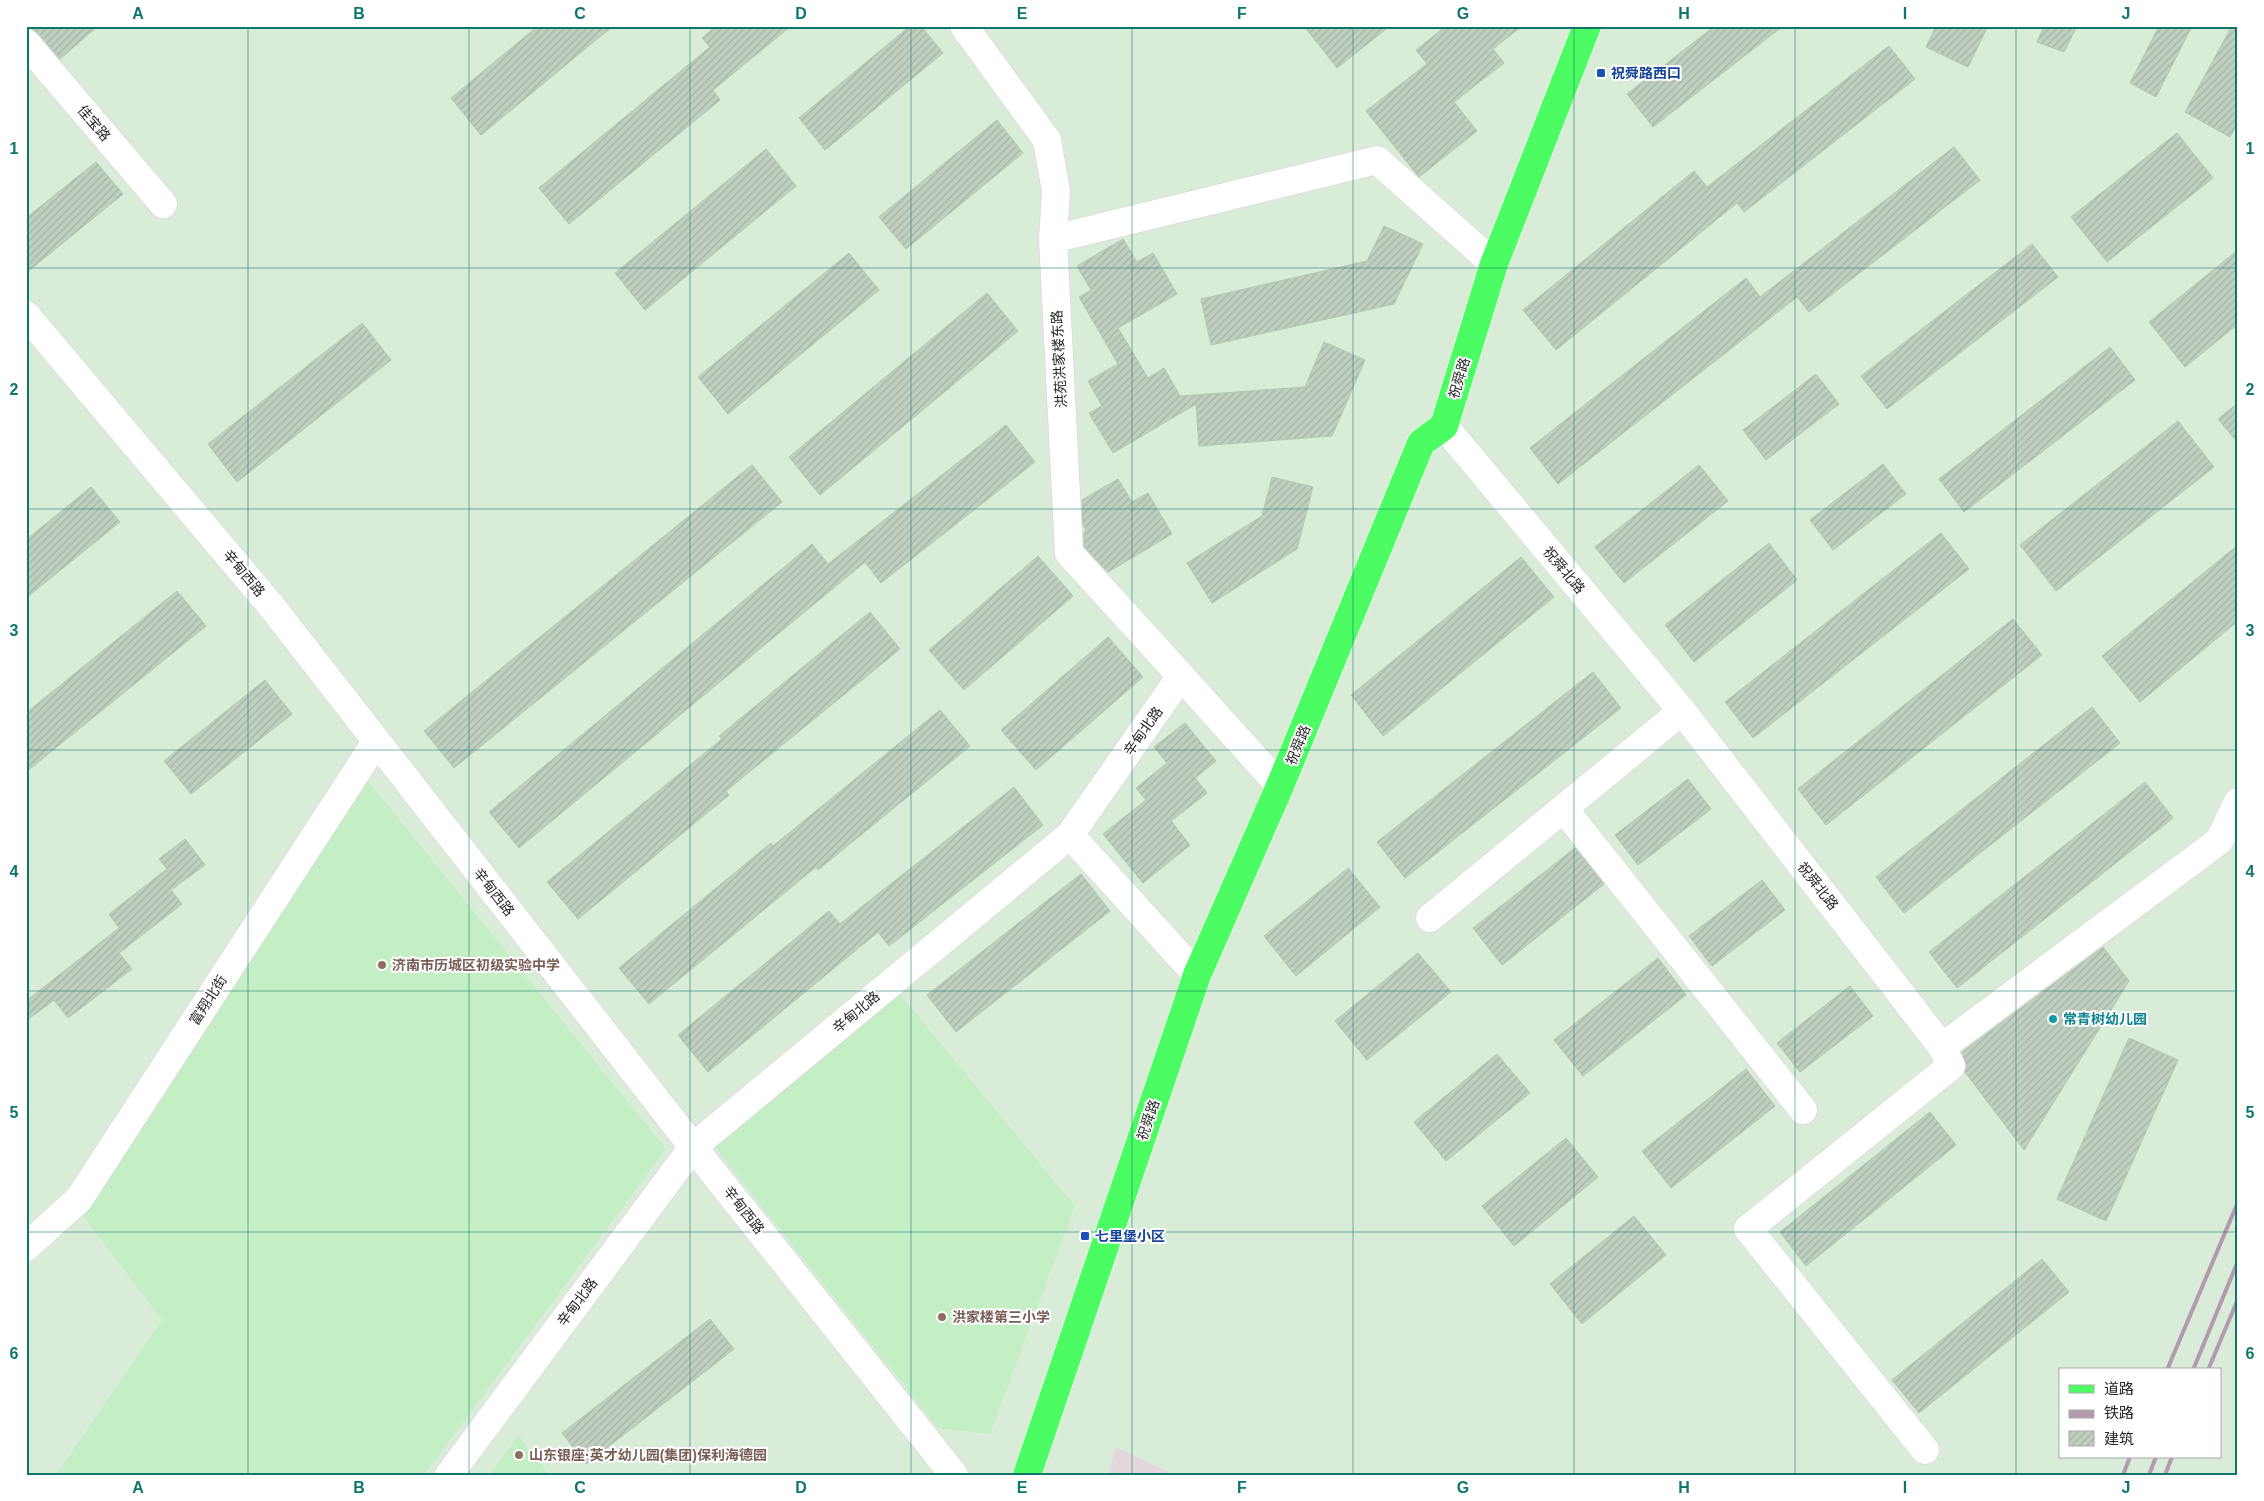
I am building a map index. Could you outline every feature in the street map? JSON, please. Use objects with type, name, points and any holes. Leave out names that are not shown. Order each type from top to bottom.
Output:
[{"type":"main road","name":"祝舜路","points":[[1027,1475],[1197,975],[1280,786],[1421,443],[1444,426],[1494,264],[1587,26]]},
{"type":"street","name":"洪苑洪家楼东路","points":[[964,26],[1047,140],[1056,191],[1053,239],[1069,553],[1181,676]]},
{"type":"street","name":"佳宝路","points":[[26,43],[163,204]]},
{"type":"street","points":[[1053,239],[1376,160],[1494,264]]},
{"type":"street","name":"辛甸西路","points":[[26,315],[272,607],[693,1146],[954,1475]]},
{"type":"street","name":"祝舜北路","points":[[1444,426],[1682,711],[1942,1047]]},
{"type":"street","points":[[1181,676],[1280,786]]},
{"type":"street","name":"辛甸北路","points":[[449,1475],[693,1146],[1070,835],[1181,676]]},
{"type":"street","points":[[1430,918],[1682,711]]},
{"type":"street","name":"富翔北街","points":[[26,1247],[79,1199],[376,742]]},
{"type":"street","points":[[1925,1450],[1748,1229],[1951,1066],[1942,1047],[2219,842],[2238,802]]},
{"type":"street","points":[[1564,809],[1803,1110]]},
{"type":"street","points":[[1070,835],[1197,975]]},
{"type":"shaded area","name":"济南市历城区初级实验中学","points":[[368,781],[666,1149],[424,1475],[56,1475],[162,1320],[84,1217]]},
{"type":"shaded area","name":"洪家楼第三小学","points":[[898,992],[1075,1206],[990,1434],[938,1428],[712,1143]]},
{"type":"shaded area","name":"山东银座·英才幼儿园(集团)保利海德园","points":[[518,1435],[550,1475],[490,1475]]},
{"type":"shaded area","points":[[1116,1447],[1175,1475],[1108,1475]]},
{"type":"building","points":[[27,26],[98,26],[60,59],[38,33]]},
{"type":"building","points":[[538,26],[613,26],[481,135],[451,98]]},
{"type":"building","points":[[716,26],[791,26],[713,90],[720,100],[569,224],[539,188],[710,47],[702,38]]},
{"type":"building","points":[[910,26],[921,26],[943,53],[825,150],[799,118]]},
{"type":"building","points":[[1304,26],[1390,26],[1337,68]]},
{"type":"building","points":[[1446,26],[1522,26],[1493,49],[1504,63],[1454,102],[1477,131],[1419,177],[1366,111],[1427,64],[1416,50]]},
{"type":"building","points":[[1715,26],[1783,26],[1653,127],[1627,94]]},
{"type":"building","points":[[1936,26],[1988,26],[1968,67],[1926,47]]},
{"type":"building","points":[[2044,26],[2077,26],[2064,52],[2037,42]]},
{"type":"building","points":[[2159,26],[2192,26],[2156,97],[2130,83]]},
{"type":"building","points":[[2232,26],[2238,26],[2238,123],[2230,137],[2185,112]]},
{"type":"building","points":[[1889,46],[1915,79],[1744,212],[1737,203],[1556,350],[1523,310],[1694,171],[1707,187]]},
{"type":"building","points":[[997,120],[1023,153],[906,249],[879,217]]},
{"type":"building","points":[[2177,133],[2213,178],[2107,262],[2071,217]]},
{"type":"building","points":[[1954,147],[1980,180],[1809,312],[1797,297],[1558,484],[1530,448],[1746,278],[1760,297]]},
{"type":"building","points":[[766,149],[796,186],[645,310],[615,273]]},
{"type":"building","points":[[96,162],[123,194],[26,273],[26,218]]},
{"type":"building","points":[[1384,226],[1423,244],[1394,304],[1211,345],[1201,299],[1367,261]]},
{"type":"building","points":[[1123,239],[1137,262],[1153,253],[1177,294],[1118,328],[1148,378],[1164,368],[1180,396],[1305,387],[1324,342],[1365,360],[1332,436],[1199,446],[1196,404],[1113,453],[1089,413],[1102,406],[1088,381],[1118,364],[1079,297],[1091,290],[1077,266]]},
{"type":"building","points":[[2032,244],[2058,277],[1887,409],[1861,376]]},
{"type":"building","points":[[2238,250],[2238,324],[2185,367],[2149,322]]},
{"type":"building","points":[[849,253],[879,290],[728,414],[698,377]]},
{"type":"building","points":[[987,293],[1018,331],[820,495],[789,457]]},
{"type":"building","points":[[362,323],[391,360],[237,482],[208,444]]},
{"type":"building","points":[[2110,347],[2135,380],[1964,512],[1939,479]]},
{"type":"building","points":[[1816,374],[1839,404],[1766,460],[1743,430]]},
{"type":"building","points":[[2238,403],[2238,443],[2218,419]]},
{"type":"building","points":[[2178,421],[2214,467],[2056,591],[2020,545]]},
{"type":"building","points":[[1006,425],[1035,462],[881,583],[865,562],[519,848],[489,812],[812,544],[828,564]]},
{"type":"building","points":[[1883,464],[1906,494],[1833,550],[1810,520]]},
{"type":"building","points":[[752,465],[782,502],[454,768],[424,731]]},
{"type":"building","points":[[1699,465],[1728,501],[1624,583],[1595,547]]},
{"type":"building","points":[[1272,477],[1313,487],[1297,549],[1212,603],[1187,563],[1262,516]]},
{"type":"building","points":[[1118,479],[1132,502],[1148,493],[1172,534],[1108,572],[1084,547],[1084,532],[1086,530],[1083,525],[1082,500]]},
{"type":"building","points":[[91,487],[120,522],[26,598],[26,540]]},
{"type":"building","points":[[1941,533],[1969,569],[1753,738],[1725,702]]},
{"type":"building","points":[[1769,543],[1797,580],[1694,662],[1665,625]]},
{"type":"building","points":[[2238,545],[2238,621],[2140,702],[2102,656]]},
{"type":"building","points":[[1038,556],[1073,596],[964,690],[929,650]]},
{"type":"building","points":[[1521,557],[1554,597],[1383,736],[1351,695]]},
{"type":"building","points":[[177,591],[206,626],[26,772],[26,713]]},
{"type":"building","points":[[870,612],[900,649],[726,791],[729,795],[578,919],[547,882],[722,739],[719,736]]},
{"type":"building","points":[[2013,619],[2042,655],[1826,825],[1798,789]]},
{"type":"building","points":[[1108,637],[1143,677],[1036,770],[1001,730]]},
{"type":"building","points":[[1593,672],[1621,708],[1405,878],[1377,842]]},
{"type":"building","points":[[265,680],[292,714],[191,794],[164,761]]},
{"type":"building","points":[[2092,707],[2120,743],[1904,913],[1876,877]]},
{"type":"building","points":[[940,710],[970,746],[818,870],[816,867],[649,1004],[619,968],[771,843],[773,846]]},
{"type":"building","points":[[1185,723],[1216,761],[1195,778],[1207,793],[1171,821],[1190,845],[1143,883],[1103,834],[1146,800],[1136,788],[1167,763],[1154,747]]},
{"type":"building","points":[[1688,779],[1711,809],[1638,865],[1615,835]]},
{"type":"building","points":[[2145,782],[2173,818],[1957,988],[1929,952]]},
{"type":"building","points":[[1014,787],[1043,825],[889,946],[878,932],[708,1072],[678,1035],[829,911],[840,924]]},
{"type":"building","points":[[185,839],[205,865],[171,890],[182,904],[119,953],[132,969],[68,1018],[54,1000],[26,1021],[26,1001],[119,928],[109,914],[167,869],[159,859]]},
{"type":"building","points":[[1575,848],[1604,884],[1502,965],[1473,928]]},
{"type":"building","points":[[1348,868],[1380,907],[1296,976],[1264,936]]},
{"type":"building","points":[[1081,874],[1110,911],[956,1032],[927,995]]},
{"type":"building","points":[[1762,880],[1785,910],[1712,966],[1689,936]]},
{"type":"building","name":"常青树幼儿园","points":[[2103,947],[2129,981],[2024,1150],[1965,1072],[1967,1066],[1962,1052]]},
{"type":"building","points":[[1418,953],[1451,992],[1367,1060],[1335,1021]]},
{"type":"building","points":[[1658,958],[1686,995],[1583,1076],[1554,1040]]},
{"type":"building","points":[[1850,986],[1873,1016],[1800,1072],[1777,1043]]},
{"type":"building","points":[[2129,1038],[2178,1060],[2106,1221],[2057,1199]]},
{"type":"building","points":[[1497,1054],[1530,1093],[1446,1161],[1414,1122]]},
{"type":"building","points":[[1746,1069],[1775,1106],[1671,1188],[1642,1151]]},
{"type":"building","points":[[1930,1112],[1956,1145],[1806,1266],[1780,1232]]},
{"type":"building","points":[[1566,1138],[1598,1177],[1514,1246],[1482,1206]]},
{"type":"building","points":[[1634,1216],[1666,1255],[1582,1324],[1550,1284]]},
{"type":"building","points":[[2042,1259],[2069,1292],[1919,1413],[1892,1380]]},
{"type":"building","points":[[710,1319],[734,1349],[586,1464],[562,1433]]},
{"type":"railway","points":[[2168,1368],[2238,1202]]},
{"type":"railway","points":[[2194,1368],[2238,1261]]},
{"type":"railway","points":[[2209,1368],[2238,1299]]},
{"type":"railway","points":[[2123,1475],[2130,1458]]},
{"type":"railway","points":[[2149,1475],[2156,1458]]},
{"type":"railway","points":[[2165,1475],[2172,1458]]},
{"type":"place","name":"祝舜路西口","points":[[1601,73]]},
{"type":"place","name":"济南市历城区初级实验中学","points":[[382,965]]},
{"type":"place","name":"常青树幼儿园","points":[[2053,1019]]},
{"type":"place","name":"七里堡小区","points":[[1085,1236]]},
{"type":"place","name":"洪家楼第三小学","points":[[942,1317]]},
{"type":"place","name":"山东银座·英才幼儿园(集团)保利海德园","points":[[519,1455]]}]
